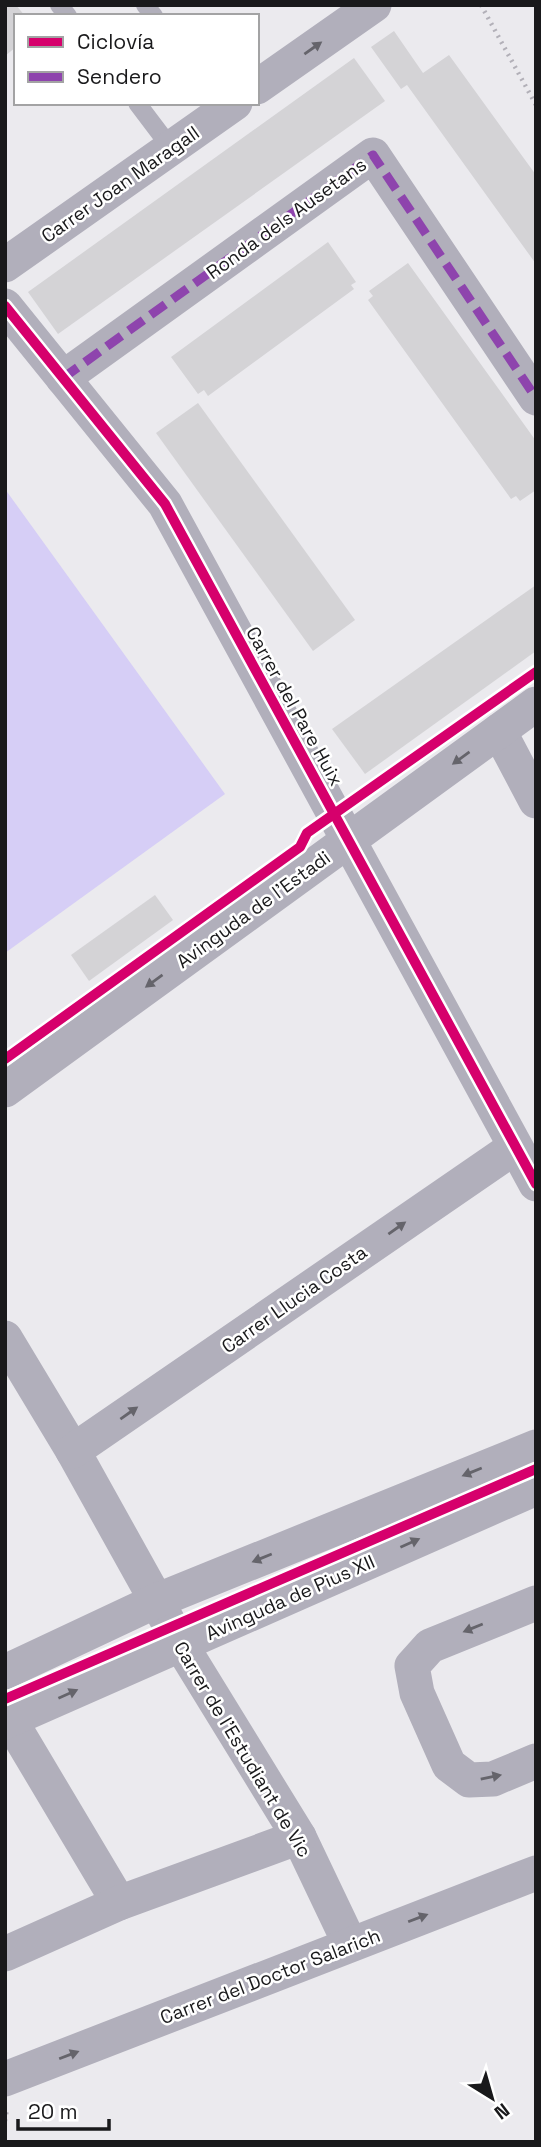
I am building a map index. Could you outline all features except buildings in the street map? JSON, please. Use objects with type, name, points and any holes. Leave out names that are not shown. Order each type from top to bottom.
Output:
[{"type":"street","points":[[259,87],[374,5]]},
{"type":"street","name":"Carrer Joan Maragall","points":[[5,265],[232,105]]},
{"type":"street","name":"Ronda dels Ausetans","points":[[63,378],[373,155],[536,398]]},
{"type":"street","name":"Carrer del Pare Huix","points":[[5,306],[165,504],[536,1184]]},
{"type":"street","name":"Avinguda de l'Estadi","points":[[5,1090],[536,704]]},
{"type":"street","points":[[499,731],[536,801]]},
{"type":"street","name":"Carrer Llucia Costa","points":[[73,1451],[515,1147]]},
{"type":"street","name":"Carrer de l'Estudiant de Vic","points":[[5,1338],[73,1451],[181,1645],[299,1837],[350,1944]]},
{"type":"street","points":[[5,1672],[156,1601],[536,1447]]},
{"type":"street","name":"Avinguda de Pius XII","points":[[8,1721],[536,1488]]},
{"type":"street","points":[[536,1602],[430,1646],[412,1666],[416,1693],[449,1765],[469,1780],[493,1779],[536,1761]]},
{"type":"street","points":[[8,1721],[119,1903]]},
{"type":"street","points":[[5,1954],[119,1903],[299,1837]]},
{"type":"street","name":"Carrer del Doctor Salarich","points":[[5,2079],[536,1873]]},
{"type":"lane","points":[[141,105],[171,148]]},
{"type":"path","points":[[481,5],[536,105]]},
{"type":"shaded area","points":[[5,489],[225,794],[5,953]]},
{"type":"marked path","points":[[63,378],[373,155],[536,398]]},
{"type":"cycle path","points":[[5,306],[165,504],[536,1184]]},
{"type":"cycle path","points":[[5,1059],[300,847],[307,833],[536,672]]},
{"type":"cycle path","points":[[5,1699],[536,1469]]}]
